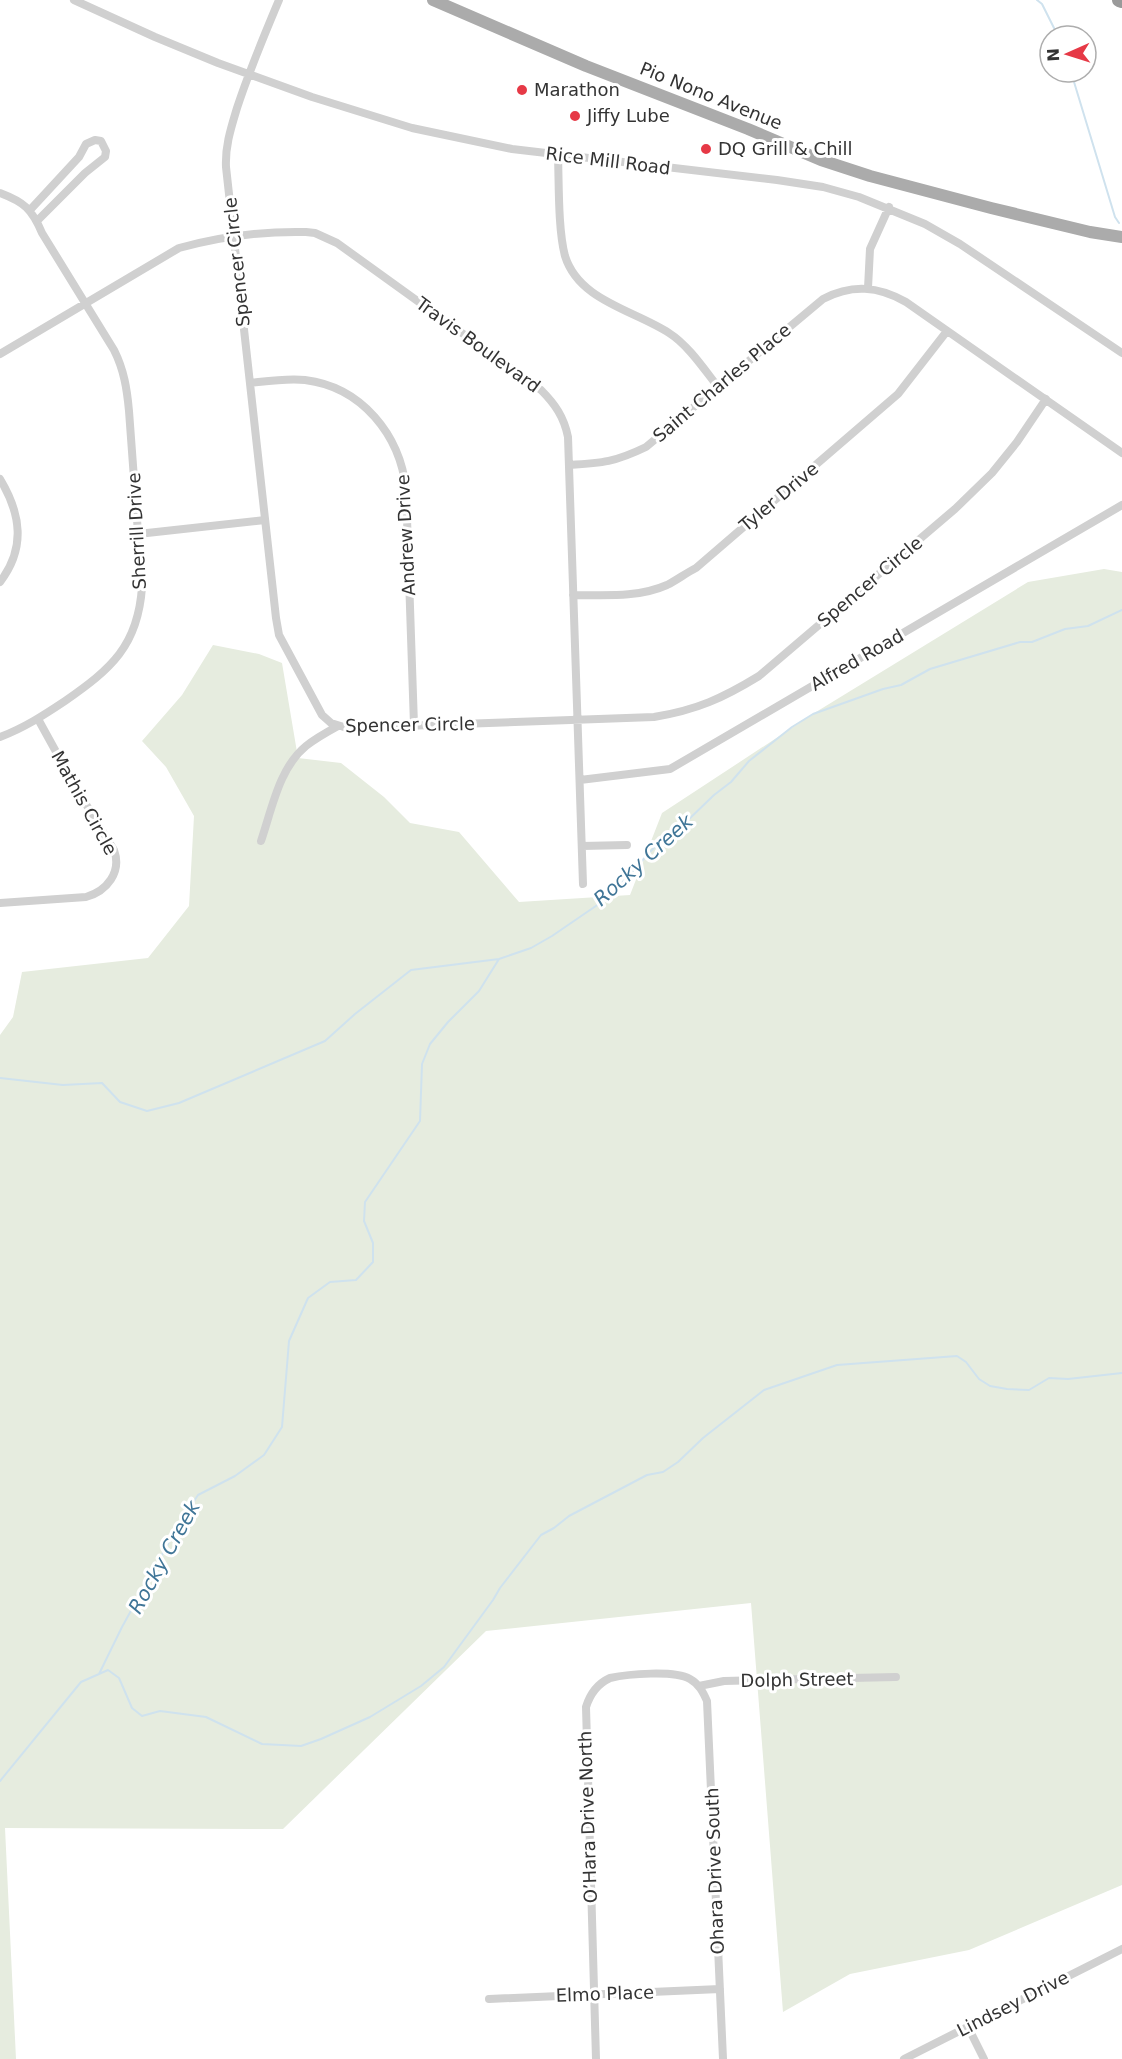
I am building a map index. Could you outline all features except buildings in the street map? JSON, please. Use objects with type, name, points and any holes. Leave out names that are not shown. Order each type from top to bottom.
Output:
[{"type":"main road","name":"Pio Nono Avenue","points":[[433,0],[586,66],[821,160],[870,177],[1090,232],[1122,237]]},
{"type":"street","name":"Rice Mill Road","points":[[74,0],[172,45],[312,97],[412,128],[558,156],[823,187],[889,207],[960,243],[1122,353]]},
{"type":"street","name":"Spencer Circle","points":[[279,0],[248,73],[225,151],[279,635],[325,720],[347,728],[654,717],[673,714],[727,695],[759,676],[955,509],[992,473],[1022,435],[1046,399]]},
{"type":"street","points":[[0,193],[30,210],[79,157],[86,144],[98,141],[104,144],[105,157],[38,220]]},
{"type":"street","points":[[558,156],[562,236],[565,255],[577,277],[588,289],[604,299],[670,333],[718,387]]},
{"type":"street","points":[[868,288],[870,249],[889,207]]},
{"type":"street","name":"Sherrill Drive","points":[[0,737],[38,719],[104,672],[130,638],[137,620],[142,587],[125,378],[114,350],[30,210]]},
{"type":"street","name":"Travis Boulevard","points":[[0,354],[171,251],[205,241],[306,232],[315,233],[337,243],[541,390],[555,405],[566,424],[583,884]]},
{"type":"street","name":"Saint Charles Place","points":[[569,465],[604,463],[628,456],[646,447],[823,299],[850,288],[879,290],[899,298],[1122,453]]},
{"type":"street","name":"Tyler Drive","points":[[573,595],[649,591],[669,584],[696,568],[898,394],[947,331]]},
{"type":"street","name":"Andrew Drive","points":[[250,383],[306,380],[339,390],[366,408],[384,427],[393,442],[403,466],[406,489],[414,725]]},
{"type":"street","points":[[0,479],[14,505],[18,528],[13,562],[0,582]]},
{"type":"street","name":"Alfred Road","points":[[580,780],[670,769],[1122,505]]},
{"type":"street","points":[[138,534],[265,520]]},
{"type":"street","name":"Mathis Circle","points":[[0,903],[92,895],[106,887],[115,872],[114,850],[38,719]]},
{"type":"street","points":[[261,841],[289,765],[305,746],[338,726]]},
{"type":"street","points":[[582,846],[627,845]]},
{"type":"street","name":"O’Hara Drive North","points":[[596,2059],[585,1717],[588,1698],[603,1681],[618,1676],[679,1675],[699,1686]]},
{"type":"street","name":"Dolph Street","points":[[699,1686],[724,1681],[896,1677]]},
{"type":"street","name":"Ohara Drive South","points":[[699,1686],[707,1701],[708,1709],[723,2059]]},
{"type":"street","name":"Lindsey Drive","points":[[904,2059],[1122,1949]]},
{"type":"street","name":"Elmo Place","points":[[489,1999],[720,1989]]},
{"type":"street","points":[[968,2026],[984,2059]]},
{"type":"shaded area","points":[[1104,569],[1122,572],[1122,1885],[969,1950],[850,1974],[783,2012],[751,1603],[486,1631],[283,1829],[5,1828],[16,2059],[0,2059],[0,1035],[13,1017],[22,972],[148,958],[189,906],[194,816],[166,767],[142,741],[182,695],[213,645],[259,654],[282,663],[298,758],[341,763],[384,797],[410,823],[459,832],[519,902],[630,895],[662,813],[816,712],[1028,582]]},
{"type":"waterway","points":[[1037,0],[1042,4],[1052,24]]},
{"type":"waterway","points":[[1075,84],[1115,217],[1119,223]]},
{"type":"waterway","name":"Rocky Creek","points":[[0,1078],[63,1085],[102,1083],[120,1102],[147,1111],[179,1103],[325,1041],[411,970],[499,959],[531,948],[552,936],[609,897],[661,840],[685,823],[731,782],[749,761],[792,727],[813,714],[883,689],[901,685],[930,669],[1020,642],[1032,642],[1065,629],[1088,626],[1122,610]]},
{"type":"waterway","name":"Rocky Creek","points":[[99,1674],[122,1627],[179,1524],[198,1495],[235,1476],[264,1455],[282,1427],[289,1341],[308,1298],[330,1282],[356,1280],[373,1262],[373,1243],[364,1221],[365,1202],[420,1121],[422,1064],[430,1044],[479,991],[499,959]]},
{"type":"waterway","points":[[0,1781],[81,1682],[108,1670],[119,1678],[132,1708],[142,1716],[160,1711],[206,1717],[262,1744],[301,1746],[370,1717],[421,1686],[444,1667],[541,1535],[569,1516],[647,1475],[663,1472],[764,1390],[837,1365],[957,1356],[966,1362],[979,1379],[990,1386],[1007,1389],[1029,1390],[1049,1378],[1068,1379],[1122,1373]]},
{"type":"place","name":"Marathon","points":[[522,90]]},
{"type":"place","name":"Jiffy Lube","points":[[575,116]]},
{"type":"place","name":"DQ Grill & Chill","points":[[706,149]]}]
